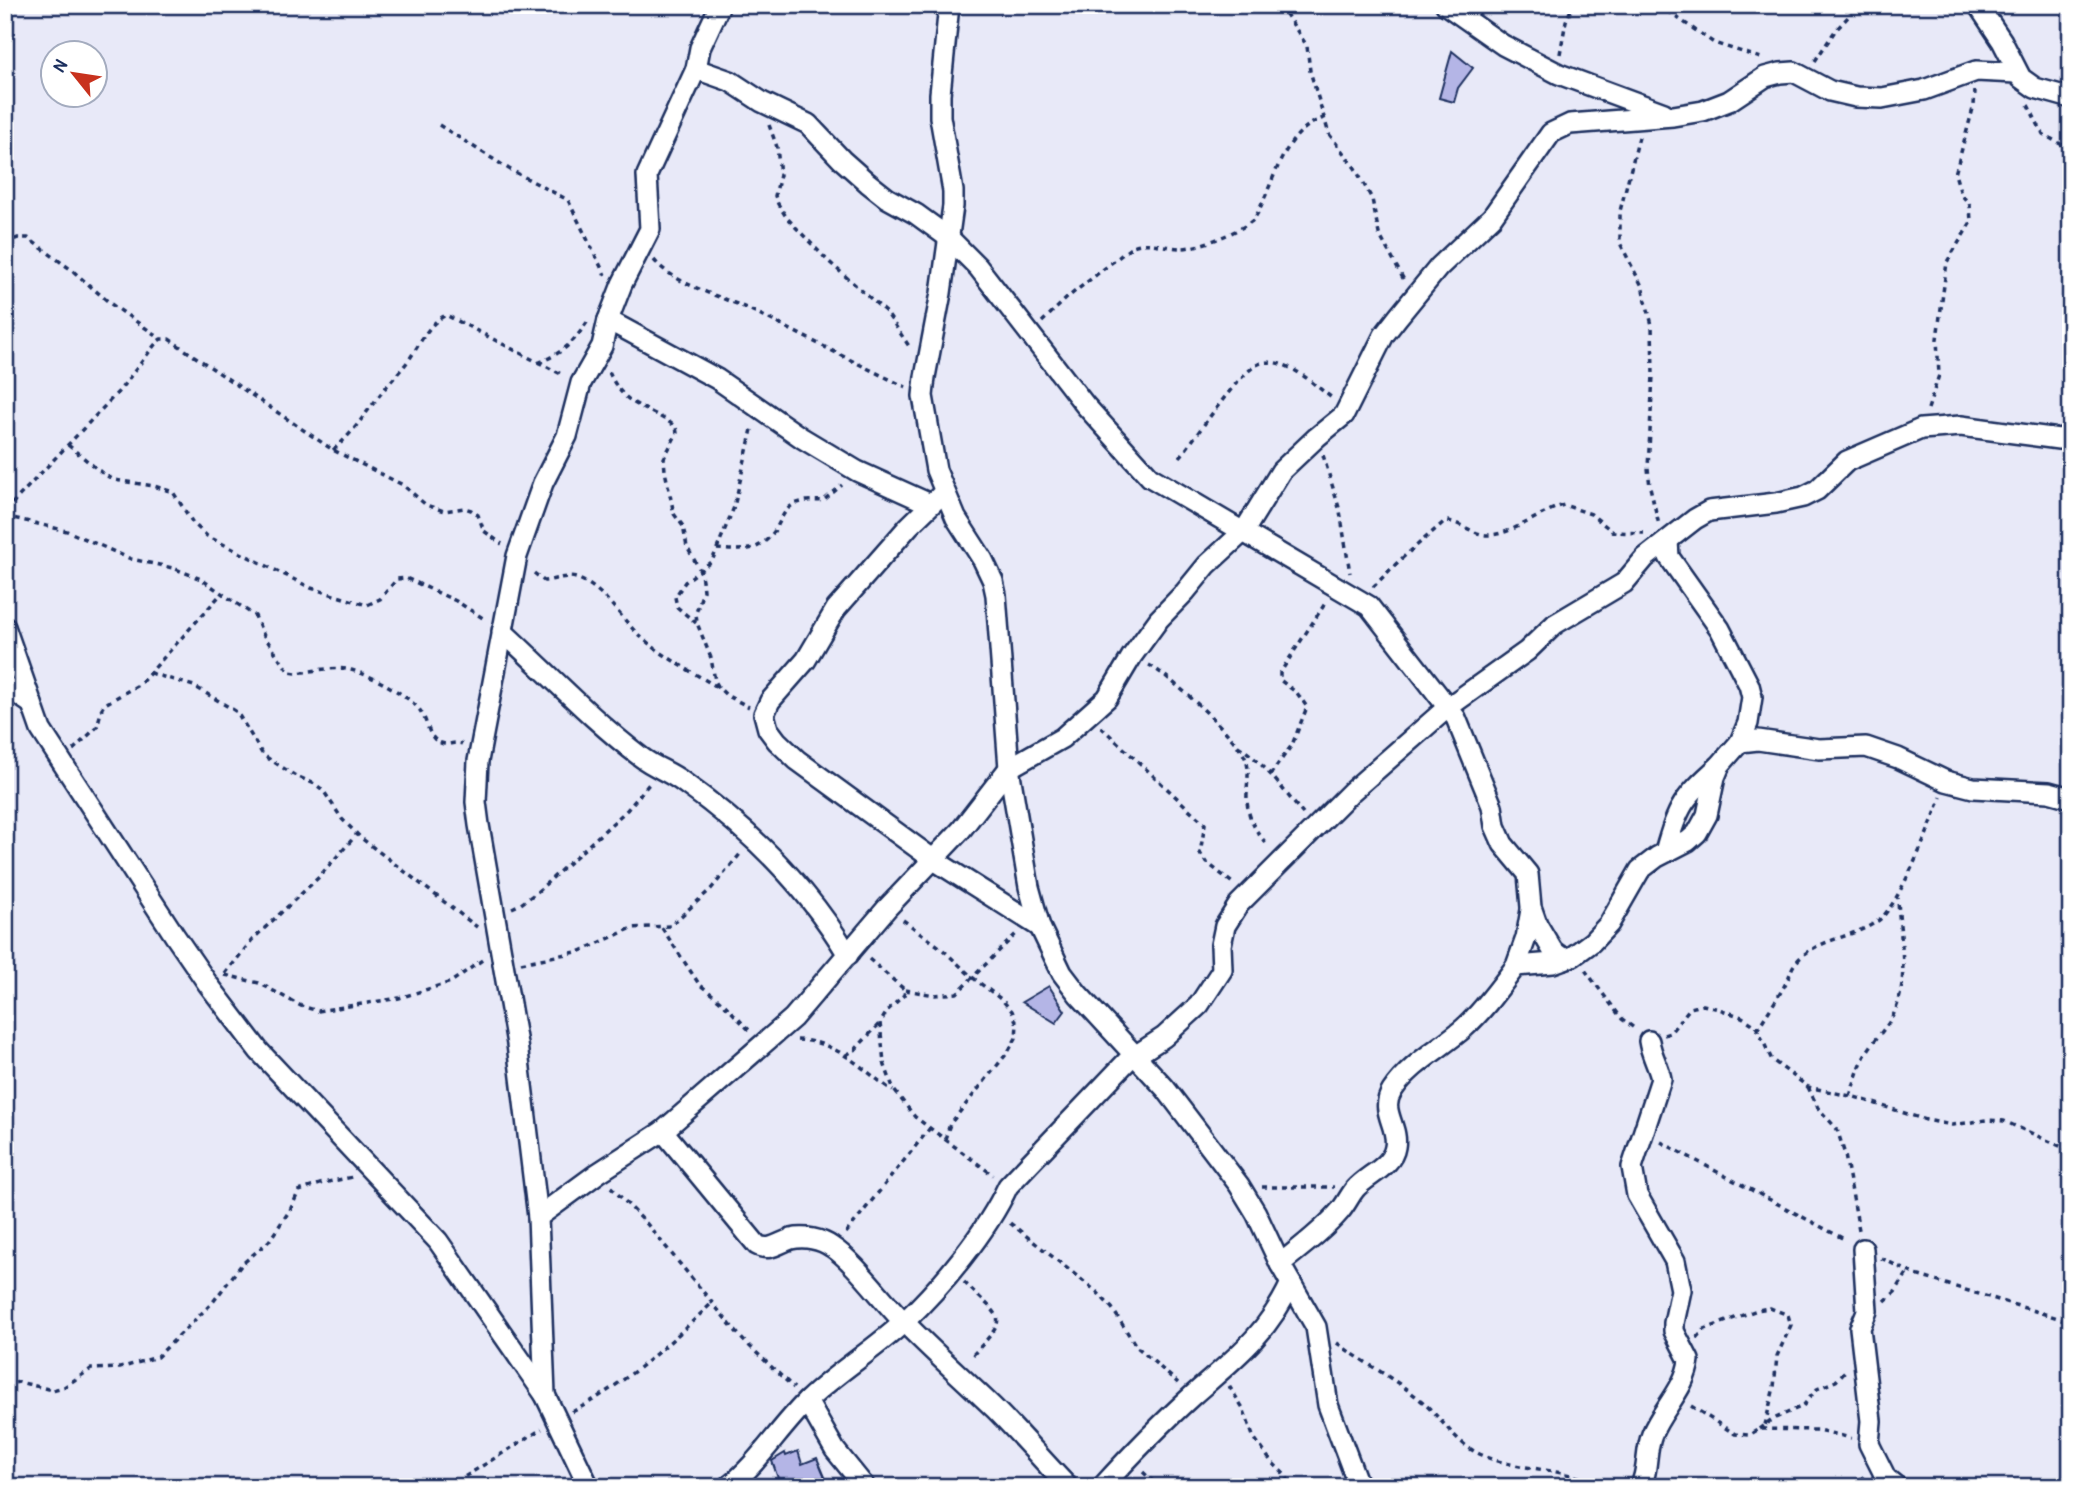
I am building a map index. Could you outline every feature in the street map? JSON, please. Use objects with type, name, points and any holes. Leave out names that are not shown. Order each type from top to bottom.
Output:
[{"type":"street","points":[[545,1395],[538,1217],[517,1044],[476,802],[479,754],[517,555],[543,483],[567,436],[581,383],[602,346],[598,320],[622,284],[651,225],[647,175],[696,69],[700,48],[720,5]]},
{"type":"street","points":[[949,5],[940,94],[941,130],[953,191],[941,293],[923,396],[936,470],[937,498],[836,609],[806,660],[770,701],[764,714],[768,729],[797,760],[934,860],[1034,924]]},
{"type":"street","points":[[1446,5],[1503,45],[1559,74],[1673,116]]},
{"type":"street","points":[[1978,5],[2001,41],[2016,73],[2030,85],[2071,98]]},
{"type":"street","points":[[696,69],[730,81],[762,102],[814,128],[842,160],[868,183],[948,238],[978,267],[1085,405],[1150,477],[1369,606],[1456,719],[1492,806],[1495,826],[1503,844],[1528,874],[1531,907],[1526,938],[1516,966],[1468,1025],[1417,1065],[1393,1089],[1386,1107],[1394,1131],[1395,1146],[1392,1155],[1356,1187],[1341,1210],[1315,1236],[1280,1264]]},
{"type":"street","points":[[538,1217],[598,1173],[663,1131],[766,1042],[813,998],[887,908],[934,860],[1009,768],[1062,738],[1107,698],[1132,656],[1159,619],[1207,565],[1244,531],[1281,471],[1347,411],[1384,335],[1439,267],[1492,217],[1551,133],[1570,124],[1703,111],[1729,100],[1765,77],[1794,72],[1830,91],[1856,97],[1882,98],[1924,90],[1976,71],[2016,73]]},
{"type":"street","points":[[598,320],[717,379],[856,471],[937,498],[956,519],[983,560],[994,588],[1000,631],[1003,710],[1009,768],[1034,924],[1070,984],[1164,1088],[1239,1185],[1256,1213],[1280,1264],[1316,1327],[1328,1405],[1359,1487]]},
{"type":"street","points":[[728,1487],[807,1401],[839,1372],[904,1322],[951,1269],[998,1208],[1008,1186],[1134,1055],[1184,1020],[1211,990],[1222,970],[1221,945],[1225,926],[1239,904],[1351,792],[1447,708],[1527,651],[1569,614],[1624,583],[1640,562],[1709,511],[1776,503],[1812,494],[1847,461],[1921,429],[1961,426],[2063,437],[2071,452]]},
{"type":"street","points":[[1662,545],[1720,629],[1752,696],[1751,711],[1740,743],[1679,807],[1665,852]]},
{"type":"street","points":[[5,627],[41,730],[124,861],[216,979],[259,1051],[438,1241],[545,1395],[589,1487]]},
{"type":"street","points":[[502,632],[643,759],[679,779],[716,805],[754,839],[801,888],[851,951]]},
{"type":"street","points":[[5,686],[32,704]]},
{"type":"street","points":[[1740,743],[1758,740],[1780,745],[1831,749],[1866,747],[1898,758],[1946,781],[1973,788],[2049,792],[2071,798]]},
{"type":"street","points":[[1516,966],[1569,958],[1592,942],[1609,924],[1640,870],[1665,852],[1688,841],[1703,825],[1720,765]]},
{"type":"street","points":[[1531,907],[1542,936],[1553,951],[1569,958]]},
{"type":"street","points":[[1640,1487],[1644,1480],[1650,1438],[1687,1369],[1688,1356],[1674,1331],[1681,1290],[1675,1261],[1637,1195],[1632,1167],[1661,1079],[1649,1041]]},
{"type":"street","points":[[663,1131],[757,1245],[763,1248],[775,1247],[793,1239],[818,1239],[833,1247],[904,1322],[995,1409],[1068,1487]]},
{"type":"street","points":[[1863,1249],[1866,1314],[1860,1328],[1870,1407],[1870,1444],[1886,1478],[1897,1487]]},
{"type":"street","points":[[1102,1487],[1270,1322],[1291,1283]]},
{"type":"street","points":[[807,1401],[835,1450],[865,1487]]},
{"type":"path","points":[[1279,5],[1307,47],[1310,71],[1329,134],[1355,168],[1372,199],[1379,234],[1414,299]]},
{"type":"path","points":[[1559,74],[1561,40],[1573,5]]},
{"type":"path","points":[[1638,5],[1669,12],[1714,43],[1780,64],[1794,72],[1816,60],[1835,31],[1849,16],[1852,5]]},
{"type":"path","points":[[1921,429],[1939,375],[1937,339],[1947,262],[1971,222],[1970,205],[1961,194],[1955,174],[1974,105],[1976,71]]},
{"type":"path","points":[[2016,73],[2031,114],[2043,134],[2071,150]]},
{"type":"path","points":[[762,102],[779,166],[780,175],[775,196],[778,204],[787,218],[827,260],[886,312],[926,371]]},
{"type":"path","points":[[1031,333],[1068,297],[1133,246],[1146,243],[1185,248],[1230,233],[1253,220],[1291,142],[1300,130],[1312,121],[1324,118]]},
{"type":"path","points":[[1643,118],[1620,211],[1620,243],[1642,286],[1652,325],[1650,487],[1661,532],[1685,527]]},
{"type":"path","points":[[439,125],[509,169],[568,200],[606,278]]},
{"type":"path","points":[[5,243],[18,238],[28,238],[73,271],[111,304],[161,339],[169,339],[334,450],[403,485],[434,509],[471,510],[478,515],[484,531],[517,555],[544,581],[568,577],[579,579],[593,587],[660,653],[719,688],[726,695],[764,714]]},
{"type":"path","points":[[641,246],[659,266],[687,282],[754,311],[923,396]]},
{"type":"path","points":[[334,450],[352,434],[410,359],[422,338],[438,319],[446,315],[581,383]]},
{"type":"path","points":[[538,363],[558,355],[598,320]]},
{"type":"path","points":[[161,339],[119,391],[5,514],[68,531],[131,559],[189,573],[255,616],[264,636],[289,672],[349,669],[362,674],[411,701],[422,713],[430,732],[438,741],[445,744],[461,742],[479,754]]},
{"type":"path","points":[[602,346],[617,390],[676,427],[677,433],[664,458],[665,471],[674,514],[682,526],[687,547],[700,570],[703,591],[696,613],[696,623],[711,657],[715,681],[719,688]]},
{"type":"path","points":[[1180,457],[1244,376],[1260,363],[1270,363],[1302,374],[1347,411]]},
{"type":"path","points":[[696,623],[677,607],[675,597],[685,582],[712,561],[743,475],[756,406]]},
{"type":"path","points":[[1270,775],[1292,745],[1307,707],[1297,693],[1280,680],[1280,673],[1337,588],[1345,584],[1351,569],[1340,511],[1317,437]]},
{"type":"path","points":[[68,444],[114,480],[173,492],[193,523],[207,536],[311,589],[367,605],[380,599],[397,579],[406,578],[456,601],[502,632]]},
{"type":"path","points":[[716,549],[752,548],[762,544],[783,512],[794,503],[823,501],[856,471]]},
{"type":"path","points":[[1359,601],[1400,559],[1445,521],[1453,522],[1467,530],[1492,535],[1564,505],[1591,514],[1605,528],[1619,534],[1662,545]]},
{"type":"path","points":[[65,767],[72,752],[97,727],[105,704],[131,691],[150,673],[222,593]]},
{"type":"path","points":[[1132,656],[1165,675],[1237,745],[1246,759],[1249,814],[1254,828],[1261,839],[1284,860]]},
{"type":"path","points":[[150,673],[194,686],[237,712],[263,755],[294,775],[316,784],[357,834],[500,953],[525,963],[581,951],[632,928],[670,926],[703,897],[754,839]]},
{"type":"path","points":[[1089,716],[1205,824],[1200,853],[1205,861],[1247,896]]},
{"type":"path","points":[[1237,745],[1251,754],[1315,829]]},
{"type":"path","points":[[494,915],[522,904],[537,892],[627,810],[660,768]]},
{"type":"path","points":[[1757,1030],[1788,979],[1793,965],[1818,946],[1878,920],[1898,896],[1932,822],[1946,781]]},
{"type":"path","points":[[216,979],[252,940],[318,878],[357,834]]},
{"type":"path","points":[[1850,1096],[1858,1070],[1871,1045],[1895,1011],[1900,996],[1903,963],[1898,896]]},
{"type":"path","points":[[887,908],[941,948],[1002,1000],[1012,1011],[1017,1024],[1016,1038],[950,1124],[945,1139]]},
{"type":"path","points":[[851,951],[905,990],[949,995],[957,993],[1034,924]]},
{"type":"path","points":[[662,928],[699,984],[766,1042],[802,1040],[825,1044],[845,1055],[897,1094],[915,1117],[1008,1186]]},
{"type":"path","points":[[216,979],[259,983],[301,1006],[318,1012],[399,998],[451,982],[484,959],[500,953]]},
{"type":"path","points":[[1569,958],[1595,981],[1622,1019],[1649,1041],[1670,1033],[1690,1008],[1703,1005],[1742,1017],[1756,1026],[1772,1060],[1808,1087],[1885,1104],[1952,1125],[1986,1120],[2004,1121],[2071,1151]]},
{"type":"path","points":[[845,1055],[855,1049],[880,1023],[888,1010],[904,995],[905,990]]},
{"type":"path","points":[[880,1023],[884,1063],[897,1094]]},
{"type":"path","points":[[1808,1087],[1818,1108],[1837,1129],[1845,1155],[1863,1249]]},
{"type":"path","points":[[833,1247],[930,1128]]},
{"type":"path","points":[[5,1385],[19,1382],[52,1390],[64,1387],[91,1369],[120,1368],[157,1357],[205,1310],[242,1265],[269,1241],[299,1191],[323,1183],[376,1173]]},
{"type":"path","points":[[598,1173],[647,1224],[743,1340],[807,1401]]},
{"type":"path","points":[[1239,1185],[1266,1188],[1356,1187]]},
{"type":"path","points":[[998,1208],[1010,1223],[1097,1292],[1112,1308],[1136,1346],[1192,1396]]},
{"type":"path","points":[[951,1269],[995,1311],[999,1321],[994,1332],[957,1373]]},
{"type":"path","points":[[1866,1314],[1895,1292],[1908,1271]]},
{"type":"path","points":[[448,1487],[556,1420],[584,1406],[636,1371],[665,1348],[712,1303]]},
{"type":"path","points":[[1688,1356],[1694,1341],[1705,1329],[1758,1310],[1770,1308],[1788,1315],[1791,1325],[1777,1356],[1765,1424]]},
{"type":"path","points":[[1316,1327],[1417,1397],[1437,1413],[1467,1447],[1483,1456],[1586,1478],[1602,1487]]},
{"type":"path","points":[[1674,1396],[1735,1434],[1746,1435],[1803,1406],[1817,1389],[1841,1377],[1849,1365]]},
{"type":"path","points":[[1220,1373],[1243,1408],[1259,1447],[1286,1476],[1292,1487]]},
{"type":"path","points":[[1759,1429],[1832,1432],[1870,1444]]},
{"type":"building","points":[[1452,51],[1473,68],[1458,88],[1454,102],[1439,98]]},
{"type":"building","points":[[1049,986],[1065,1011],[1056,1023],[1022,1002]]},
{"type":"building","points":[[798,1451],[802,1464],[817,1458],[825,1477],[801,1487],[781,1487],[772,1461],[785,1453],[786,1456]]}]
